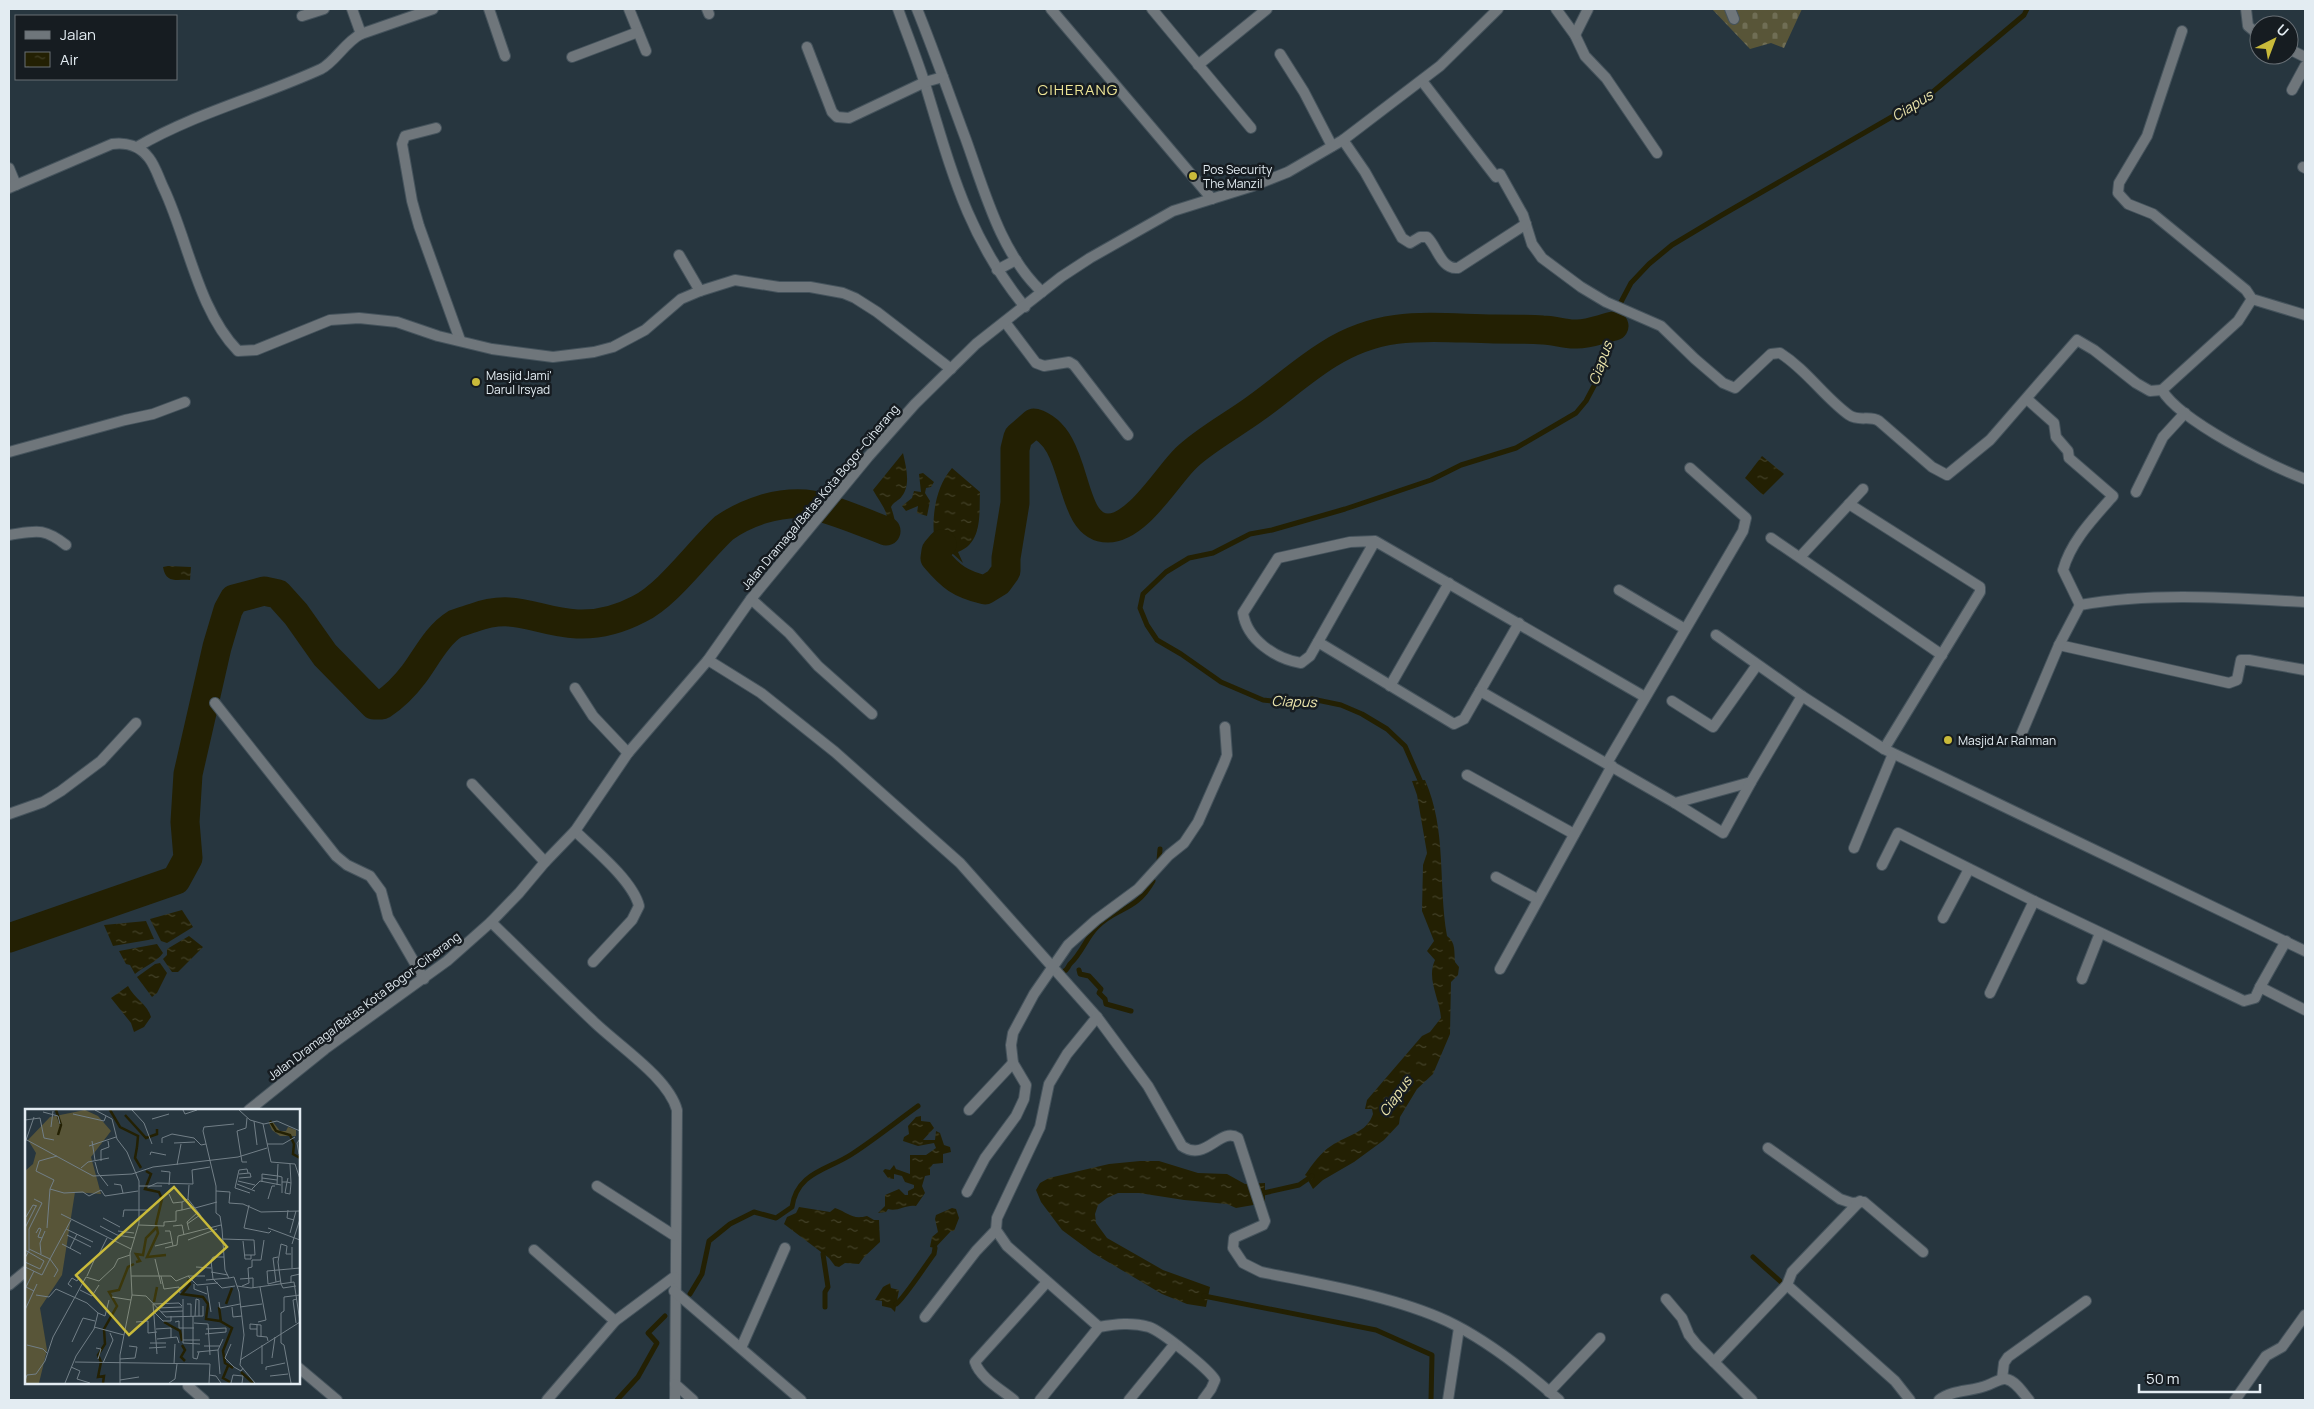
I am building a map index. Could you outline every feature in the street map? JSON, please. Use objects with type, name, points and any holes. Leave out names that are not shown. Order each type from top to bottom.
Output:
[{"type":"street","points":[[302,16],[324,9]]},
{"type":"street","points":[[352,9],[361,34]]},
{"type":"street","points":[[137,147],[194,118],[323,68],[351,39],[361,34],[422,11],[433,9]]},
{"type":"street","points":[[489,9],[505,56]]},
{"type":"street","points":[[630,9],[646,51]]},
{"type":"street","points":[[898,9],[925,82],[954,181],[981,243],[997,270],[1025,307]]},
{"type":"street","points":[[917,9],[986,195],[1016,260],[1042,292]]},
{"type":"street","points":[[1051,9],[1212,199]]},
{"type":"street","points":[[1198,65],[1267,9]]},
{"type":"street","name":"Jalan Dramaga/Batas Kota Bogor–Ciherang","points":[[250,1109],[325,1049],[424,979],[491,922],[519,894],[545,862],[575,831],[628,753],[708,660],[751,599],[888,433],[976,344],[1042,292],[1090,258],[1173,211],[1254,186],[1288,172],[1343,140],[1422,81],[1458,50],[1498,9]]},
{"type":"street","points":[[1556,9],[1575,35],[1585,56],[1606,78],[1657,153]]},
{"type":"street","points":[[1575,35],[1588,9]]},
{"type":"street","points":[[1730,9],[1734,19]]},
{"type":"street","points":[[2246,9],[2249,27]]},
{"type":"street","points":[[1154,10],[1251,128]]},
{"type":"street","points":[[2182,31],[2147,136],[2119,183],[2118,193],[2128,204],[2153,214],[2246,290],[2252,299],[2305,315]]},
{"type":"street","points":[[572,57],[638,32]]},
{"type":"street","points":[[807,47],[832,112],[837,117],[849,118],[925,82],[943,76]]},
{"type":"street","points":[[1280,54],[1304,92],[1332,146]]},
{"type":"street","points":[[2292,90],[2305,66]]},
{"type":"street","points":[[1422,81],[1496,176],[1500,174],[1515,199],[1532,244],[1542,258],[1581,288],[1652,324],[1661,326],[1674,341],[1723,383],[1735,388],[1771,354],[1780,352],[1814,381],[1826,397],[1850,416],[1857,419],[1872,418],[1879,421],[1932,467],[1947,475],[1990,440],[2077,340],[2094,350],[2136,383],[2150,391],[2162,390],[2238,320],[2252,299]]},
{"type":"street","points":[[436,128],[405,136],[402,144],[412,201],[419,226],[460,340]]},
{"type":"street","points":[[1343,140],[1366,172],[1402,238],[1410,243],[1427,236],[1445,264],[1450,268],[1458,268],[1526,224]]},
{"type":"street","points":[[9,168],[12,187],[112,144],[121,142],[137,147],[149,157],[171,204],[206,300],[226,337],[238,351],[256,350],[310,326],[344,318],[397,322],[438,336],[492,349],[554,357],[594,352],[613,347],[634,337],[681,299],[735,280],[779,287],[810,287],[843,293],[877,312],[951,369]]},
{"type":"street","points":[[679,255],[700,291]]},
{"type":"street","points":[[997,270],[1016,260]]},
{"type":"street","points":[[1005,322],[1036,363],[1044,366],[1069,362],[1074,365],[1128,435]]},
{"type":"street","points":[[2162,390],[2185,413],[2246,452],[2305,479]]},
{"type":"street","points":[[2027,399],[2054,423],[2056,438],[2068,451],[2069,458],[2113,496],[2079,536],[2067,555],[2063,570],[2080,604]]},
{"type":"street","points":[[9,452],[153,414],[185,402]]},
{"type":"street","points":[[2136,492],[2163,437],[2185,413]]},
{"type":"street","points":[[1500,969],[1646,697],[1743,531],[1746,518],[1690,468]]},
{"type":"street","points":[[1800,557],[1863,488]]},
{"type":"street","points":[[1849,504],[1980,587],[1980,592],[1942,655],[1889,752],[1854,848]]},
{"type":"street","points":[[9,535],[33,532],[51,533],[66,545]]},
{"type":"street","points":[[1772,538],[1942,655]]},
{"type":"street","points":[[1375,541],[1310,656],[1301,663],[1287,660],[1261,645],[1245,623],[1243,614],[1278,558],[1350,542],[1375,541],[1646,697]]},
{"type":"street","points":[[1390,686],[1449,583]]},
{"type":"street","points":[[1619,590],[1685,629]]},
{"type":"street","points":[[2080,604],[2191,597],[2305,602]]},
{"type":"street","points":[[751,599],[784,629],[818,666],[872,714]]},
{"type":"street","points":[[2018,742],[2059,645],[2080,604]]},
{"type":"street","points":[[1318,642],[1454,724],[1464,719],[1519,624]]},
{"type":"street","points":[[1716,635],[1802,696],[1889,752],[2305,951]]},
{"type":"street","points":[[2059,645],[2229,683],[2237,680],[2241,660],[2305,670]]},
{"type":"street","points":[[708,660],[761,693],[881,791],[960,863],[1097,1017],[1148,1086],[1182,1146],[1197,1152],[1225,1138],[1236,1136],[1252,1179],[1264,1223],[1238,1236],[1232,1243],[1236,1254],[1243,1264],[1260,1272],[1327,1286],[1408,1307],[1459,1328],[1492,1348],[1558,1400]]},
{"type":"street","points":[[1672,701],[1713,727],[1757,664]]},
{"type":"street","points":[[575,688],[593,716],[628,753]]},
{"type":"street","points":[[1480,691],[1610,765],[1723,833],[1802,696]]},
{"type":"street","points":[[215,703],[336,856],[348,865],[370,876],[382,891],[388,917],[424,979]]},
{"type":"street","points":[[9,802],[11,813],[42,802],[60,791],[101,760],[136,723]]},
{"type":"street","points":[[967,1192],[985,1158],[1016,1116],[1024,1099],[1026,1085],[1010,1054],[1013,1033],[1034,994],[1068,945],[1096,920],[1138,890],[1188,837],[1198,822],[1227,755],[1225,727]]},
{"type":"street","points":[[1468,775],[1574,834]]},
{"type":"street","points":[[1675,803],[1751,782]]},
{"type":"street","points":[[472,784],[545,862]]},
{"type":"street","points":[[575,831],[619,875],[637,898],[639,906],[632,920],[593,962]]},
{"type":"street","points":[[1882,865],[1898,833],[2034,901],[2244,1001],[2255,998],[2286,941]]},
{"type":"street","points":[[1943,918],[1969,869]]},
{"type":"street","points":[[1496,877],[1537,899]]},
{"type":"street","points":[[1990,993],[2034,901]]},
{"type":"street","points":[[491,922],[593,1021],[658,1080],[674,1099],[677,1110],[674,1277],[675,1400]]},
{"type":"street","points":[[2082,979],[2100,933]]},
{"type":"street","points":[[2260,987],[2305,1010]]},
{"type":"street","points":[[1097,1017],[1067,1054],[1049,1084],[1040,1127],[1002,1205],[996,1230],[1007,1246],[1099,1327]]},
{"type":"street","points":[[969,1110],[1013,1063]]},
{"type":"street","points":[[1768,1148],[1840,1199],[1852,1203],[1860,1201],[1868,1205],[1923,1252]]},
{"type":"street","points":[[597,1186],[675,1236]]},
{"type":"street","points":[[1714,1362],[1788,1285],[1792,1272],[1860,1201]]},
{"type":"street","points":[[925,1316],[976,1251],[996,1230]]},
{"type":"street","points":[[741,1348],[785,1248]]},
{"type":"street","points":[[534,1250],[615,1321]]},
{"type":"street","points":[[9,1285],[25,1272]]},
{"type":"street","points":[[547,1400],[615,1321],[674,1277]]},
{"type":"street","points":[[1014,1400],[982,1374],[975,1362],[1047,1282]]},
{"type":"street","points":[[1788,1285],[1895,1381],[1910,1400]]},
{"type":"street","points":[[674,1291],[801,1400]]},
{"type":"street","points":[[1666,1299],[1682,1318],[1693,1340],[1752,1400]]},
{"type":"street","points":[[2002,1379],[2004,1363],[2008,1357],[2086,1301]]},
{"type":"street","points":[[2235,1400],[2266,1356],[2282,1347],[2305,1314]]},
{"type":"street","points":[[1040,1400],[1099,1327],[1124,1324],[1150,1327],[1190,1355],[1214,1378],[1213,1386],[1202,1400]]},
{"type":"street","points":[[1448,1400],[1459,1328]]},
{"type":"street","points":[[1550,1392],[1600,1338]]},
{"type":"street","points":[[1129,1400],[1174,1345]]},
{"type":"street","points":[[300,1369],[337,1400]]},
{"type":"street","points":[[1939,1400],[1956,1392],[1976,1390],[2002,1379],[2007,1379],[2015,1384],[2029,1400]]},
{"type":"street","points":[[675,1384],[693,1400]]},
{"type":"street","points":[[188,1386],[204,1400]]},
{"type":"green space","points":[[1712,9],[1802,9],[1784,48],[1771,43],[1750,49]]},
{"type":"water","points":[[903,453],[907,481],[901,498],[891,507],[895,522],[895,532],[892,541],[888,545],[884,537],[887,523],[886,512],[873,490]]},
{"type":"water","points":[[1762,456],[1784,474],[1763,495],[1745,478]]},
{"type":"water","points":[[952,468],[980,492],[976,535],[966,548],[958,552],[963,563],[934,537],[936,501],[942,483]]},
{"type":"water","points":[[923,473],[934,482],[931,487],[926,488],[925,493],[930,501],[927,516],[917,513],[918,506],[906,511],[902,506],[912,498],[914,491],[921,492],[919,474]]},
{"type":"water","points":[[163,567],[191,567],[190,580],[172,580],[164,572]]},
{"type":"water","points":[[1425,780],[1432,799],[1439,837],[1447,936],[1453,944],[1455,962],[1459,967],[1458,975],[1451,982],[1450,1034],[1433,1074],[1417,1089],[1400,1117],[1399,1124],[1384,1140],[1354,1162],[1323,1180],[1313,1189],[1305,1175],[1327,1149],[1361,1130],[1366,1125],[1373,1114],[1372,1109],[1365,1109],[1367,1100],[1422,1036],[1430,1032],[1441,1018],[1432,974],[1435,960],[1427,951],[1434,941],[1422,911],[1423,865],[1427,853],[1417,795],[1412,781]]},
{"type":"water","points":[[182,910],[193,927],[167,943],[161,941],[150,919]]},
{"type":"water","points":[[146,921],[154,939],[113,946],[104,925]]},
{"type":"water","points":[[189,936],[203,947],[178,972],[172,972],[163,959],[167,955],[167,949]]},
{"type":"water","points":[[157,944],[163,953],[135,974],[130,965],[126,964],[119,951]]},
{"type":"water","points":[[160,963],[167,973],[157,993],[152,997],[137,977],[155,964]]},
{"type":"water","points":[[128,986],[147,1009],[151,1017],[144,1027],[134,1032],[131,1023],[111,998]]},
{"type":"water","points":[[921,1116],[921,1121],[930,1122],[934,1128],[923,1140],[935,1140],[936,1131],[940,1133],[944,1145],[950,1147],[951,1152],[943,1154],[943,1163],[933,1164],[930,1168],[930,1175],[925,1176],[922,1186],[925,1193],[916,1206],[895,1210],[888,1209],[886,1212],[878,1213],[885,1206],[885,1195],[899,1189],[905,1195],[908,1195],[908,1191],[914,1188],[914,1185],[905,1182],[902,1176],[894,1174],[894,1179],[888,1178],[883,1171],[885,1169],[890,1170],[894,1165],[896,1169],[910,1174],[910,1155],[926,1155],[936,1148],[934,1143],[918,1146],[903,1141],[904,1137],[909,1134],[908,1126],[916,1117]]},
{"type":"water","points":[[1159,1161],[1198,1173],[1227,1174],[1245,1184],[1265,1183],[1265,1203],[1236,1208],[1227,1204],[1139,1193],[1118,1193],[1098,1205],[1095,1214],[1096,1223],[1107,1238],[1163,1270],[1210,1287],[1206,1307],[1187,1304],[1162,1294],[1093,1253],[1062,1230],[1041,1202],[1036,1190],[1040,1183],[1049,1178],[1109,1164]]},
{"type":"water","points":[[799,1207],[830,1212],[835,1208],[854,1217],[867,1216],[874,1220],[879,1220],[880,1242],[859,1264],[845,1263],[839,1267],[835,1266],[829,1258],[784,1224],[787,1217],[796,1213]]},
{"type":"water","points":[[952,1208],[956,1209],[959,1218],[954,1231],[951,1231],[935,1248],[930,1247],[932,1237],[938,1232],[936,1215]]},
{"type":"water","points":[[890,1283],[891,1288],[899,1290],[895,1312],[891,1308],[882,1306],[882,1301],[875,1300],[883,1287]]},
{"type":"waterway","name":"Ciapus","points":[[1423,787],[1405,746],[1387,729],[1362,714],[1341,705],[1312,699],[1293,703],[1263,700],[1221,682],[1157,640],[1147,625],[1140,608],[1143,594],[1166,572],[1189,558],[1213,553],[1250,534],[1272,530],[1345,509],[1431,480],[1461,465],[1516,448],[1576,413],[1586,401],[1595,384],[1621,302],[1631,283],[1649,264],[1672,245],[1928,96],[2024,15],[2027,9]]},
{"type":"waterway","points":[[942,544],[936,551],[935,558],[957,579],[985,590],[998,582],[1006,571],[1006,558],[1015,503],[1015,449],[1018,437],[1034,423],[1049,432],[1059,445],[1085,514],[1095,524],[1108,528],[1119,526],[1130,520],[1150,501],[1177,467],[1200,446],[1256,408],[1319,360],[1349,343],[1369,335],[1389,330],[1429,327],[1530,329],[1573,334],[1586,333],[1614,326]]},
{"type":"waterway","points":[[9,938],[176,880],[188,858],[185,822],[188,774],[217,647],[228,610],[234,599],[264,591],[278,594],[296,614],[325,655],[374,705],[382,705],[407,683],[437,640],[455,624],[488,614],[502,612],[514,612],[563,623],[577,624],[609,621],[624,616],[639,609],[661,594],[724,528],[742,517],[763,509],[794,504],[814,505],[886,531]]},
{"type":"waterway","points":[[1159,861],[1160,849]]},
{"type":"waterway","points":[[1063,972],[1067,970],[1097,927],[1104,920],[1133,904],[1153,881]]},
{"type":"waterway","points":[[1079,970],[1080,974],[1089,976],[1101,989],[1099,993],[1105,999],[1106,1004],[1131,1011]]},
{"type":"waterway","points":[[690,1294],[702,1274],[709,1241],[730,1224],[754,1212],[776,1218],[792,1207],[795,1195],[807,1179],[852,1154],[918,1106]]},
{"type":"waterway","name":"Ciapus","points":[[1259,1194],[1299,1185],[1312,1176]]},
{"type":"waterway","points":[[896,1304],[934,1254],[935,1248]]},
{"type":"waterway","points":[[823,1254],[828,1287],[825,1292],[825,1307]]},
{"type":"waterway","points":[[1753,1257],[1781,1282]]},
{"type":"waterway","name":"Ciapus","points":[[1204,1296],[1376,1330],[1432,1355],[1431,1400]]},
{"type":"waterway","points":[[617,1400],[638,1377],[657,1343],[648,1333],[665,1316]]},
{"type":"place","name":"Pos Security The Manzil","points":[[1193,176]]},
{"type":"place","name":"Masjid Jami' Darul Irsyad","points":[[476,382]]},
{"type":"place","name":"Masjid Ar Rahman","points":[[1948,740]]},
{"type":"district","name":"CIHERANG","points":[[1078,89]]}]
